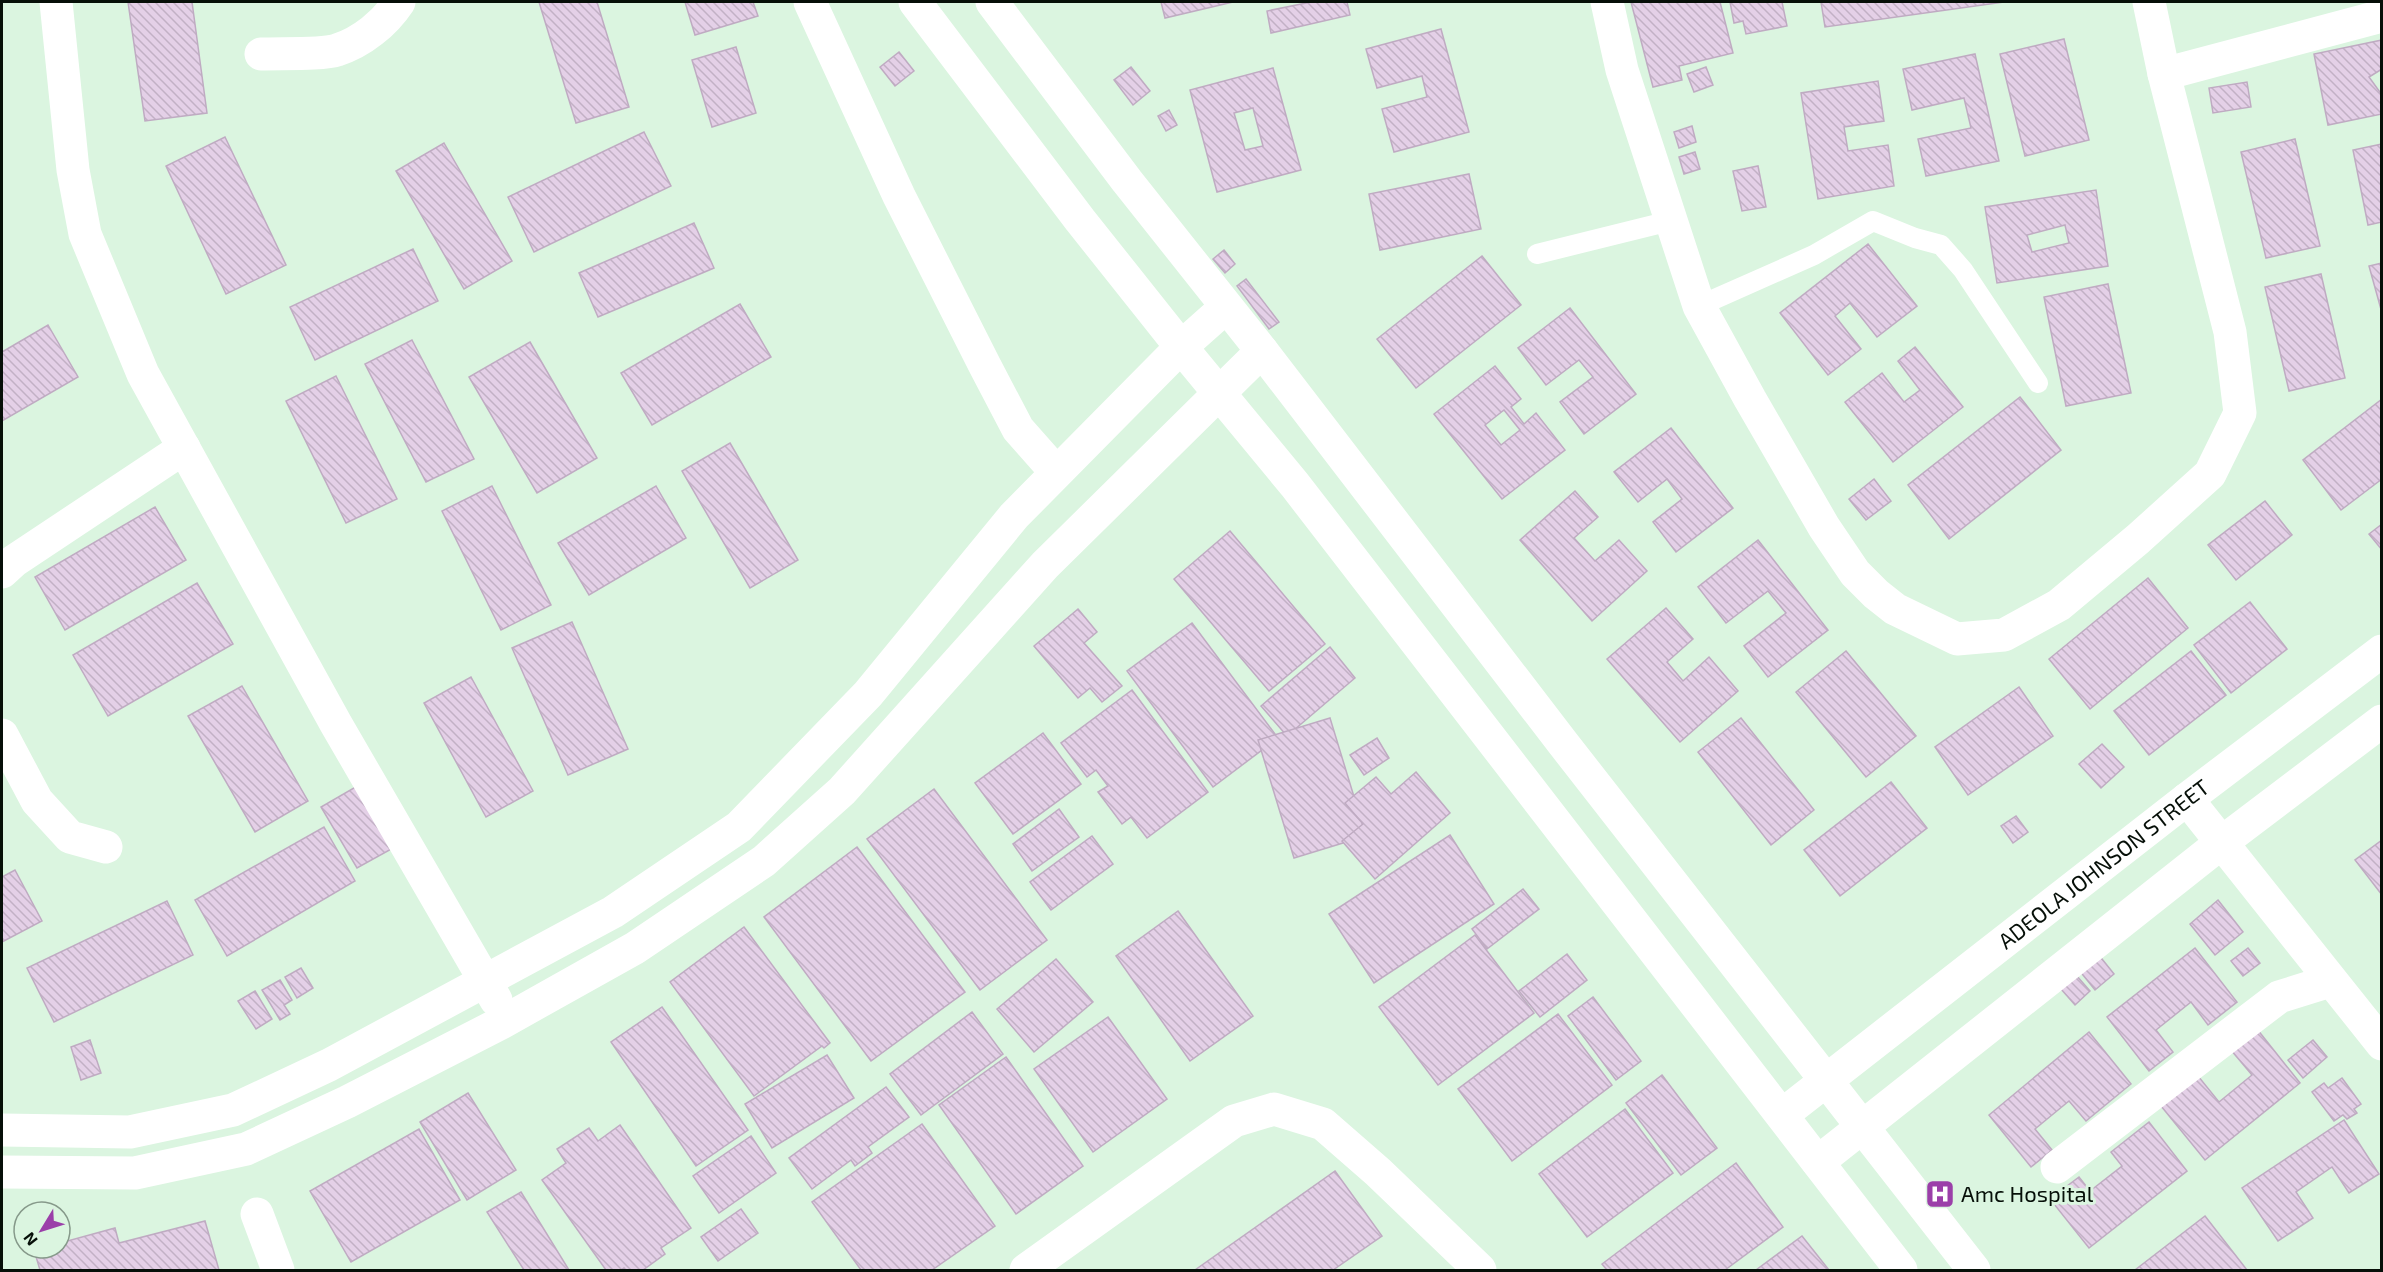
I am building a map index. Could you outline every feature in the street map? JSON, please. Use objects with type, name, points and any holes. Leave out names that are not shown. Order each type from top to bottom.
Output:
[{"type":"street","points":[[56,2],[73,170],[85,234],[143,374],[336,724],[485,982],[509,1019]]},
{"type":"street","points":[[261,54],[335,51],[362,38],[389,17],[399,2]]},
{"type":"street","points":[[810,2],[899,196],[1018,429],[1056,472]]},
{"type":"street","points":[[915,2],[1080,220],[1218,393],[1295,485],[1901,1270]]},
{"type":"street","points":[[992,2],[1562,742],[1974,1270]]},
{"type":"street","points":[[1607,2],[1623,70],[1699,306],[1824,528],[1855,573],[1895,609],[1957,639],[2004,635],[2059,604],[2138,539],[2210,474],[2240,413],[2230,332],[2164,74],[2149,2]]},
{"type":"street","points":[[2164,74],[2382,16]]},
{"type":"street","points":[[2,1130],[130,1132],[233,1110],[329,1065],[612,912],[739,827],[868,694],[1014,516],[1181,347],[1226,307]]},
{"type":"street","points":[[2,1172],[135,1173],[246,1149],[348,1102],[509,1019],[635,948],[764,861],[842,791],[1045,565],[1262,351]]},
{"type":"street","points":[[2,572],[14,561],[184,448]]},
{"type":"street","name":"ADEOLA JOHNSON STREET","points":[[1782,1115],[2187,799],[2382,651]]},
{"type":"street","points":[[1818,1162],[2221,843],[2382,721]]},
{"type":"street","points":[[2,735],[37,801],[70,837],[106,847]]},
{"type":"street","points":[[2187,799],[2382,1044]]},
{"type":"street","points":[[2057,1167],[2279,997],[2330,981]]},
{"type":"street","points":[[1026,1270],[1234,1121],[1274,1109],[1323,1124],[1378,1172],[1480,1270]]},
{"type":"street","points":[[257,1214],[278,1270]]},
{"type":"lane","points":[[1537,254],[1670,221]]},
{"type":"lane","points":[[1699,306],[1814,255],[1873,221],[1941,245],[1963,270],[2038,383]]},
{"type":"building","points":[[128,2],[192,2],[207,113],[145,121]]},
{"type":"building","points":[[539,2],[597,2],[629,107],[576,123]]},
{"type":"building","points":[[685,2],[753,2],[758,16],[695,35]]},
{"type":"building","points":[[1161,2],[1233,2],[1165,18]]},
{"type":"building","points":[[1311,2],[1347,2],[1350,15],[1271,33],[1267,11]]},
{"type":"building","points":[[1631,2],[1720,2],[1733,53],[1679,66],[1682,80],[1653,87]]},
{"type":"building","points":[[1730,2],[1782,2],[1787,26],[1746,34],[1743,21],[1734,23]]},
{"type":"building","points":[[1821,2],[2004,2],[1825,27]]},
{"type":"building","points":[[1441,29],[1469,132],[1394,152],[1382,109],[1427,97],[1422,76],[1377,88],[1366,49]]},
{"type":"building","points":[[2064,39],[2089,140],[2025,156],[2000,54]]},
{"type":"building","points":[[2382,40],[2382,69],[2369,77],[2382,95],[2382,114],[2328,125],[2314,54]]},
{"type":"building","points":[[736,47],[756,113],[712,127],[692,60]]},
{"type":"building","points":[[899,52],[914,71],[895,86],[880,67]]},
{"type":"building","points":[[1975,54],[1999,161],[1926,176],[1918,139],[1971,128],[1964,98],[1912,110],[1903,69]]},
{"type":"building","points":[[1131,67],[1150,91],[1133,105],[1114,80]]},
{"type":"building","points":[[1706,67],[1713,85],[1694,92],[1687,74]]},
{"type":"building","points":[[1273,68],[1301,170],[1217,192],[1190,90]],"holes":[[[1253,108],[1263,146],[1245,150],[1234,113]]]},
{"type":"building","points":[[1878,81],[1884,121],[1844,127],[1848,151],[1888,145],[1894,186],[1818,199],[1801,93]]},
{"type":"building","points":[[2247,82],[2251,107],[2213,113],[2209,88]]},
{"type":"building","points":[[1169,110],[1177,125],[1166,131],[1158,116]]},
{"type":"building","points":[[1692,126],[1696,142],[1679,148],[1674,132]]},
{"type":"building","points":[[644,132],[671,186],[534,252],[508,197]]},
{"type":"building","points":[[225,137],[286,265],[226,294],[166,166]]},
{"type":"building","points":[[2295,139],[2320,246],[2266,258],[2241,152]]},
{"type":"building","points":[[444,143],[512,261],[464,289],[396,171]]},
{"type":"building","points":[[2382,144],[2382,222],[2368,225],[2353,150]]},
{"type":"building","points":[[1695,152],[1700,169],[1684,174],[1679,157]]},
{"type":"building","points":[[1758,166],[1766,207],[1742,211],[1733,171]]},
{"type":"building","points":[[1469,174],[1481,229],[1380,250],[1369,194]]},
{"type":"building","points":[[2096,190],[2108,266],[1997,283],[1985,207]],"holes":[[[2065,225],[2069,243],[2032,252],[2027,235]]]},
{"type":"building","points":[[694,223],[714,268],[598,317],[579,273]]},
{"type":"building","points":[[1868,244],[1917,306],[1877,337],[1850,303],[1835,316],[1861,349],[1828,375],[1780,313]]},
{"type":"building","points":[[413,249],[438,301],[315,360],[290,307]]},
{"type":"building","points":[[1224,250],[1235,264],[1225,273],[1213,259]]},
{"type":"building","points":[[1482,256],[1521,305],[1416,388],[1377,339]]},
{"type":"building","points":[[2382,263],[2382,313],[2369,266]]},
{"type":"building","points":[[2321,274],[2345,378],[2289,391],[2265,287]]},
{"type":"building","points":[[1246,279],[1279,322],[1269,329],[1237,286]]},
{"type":"building","points":[[2108,284],[2131,393],[2066,406],[2044,297]]},
{"type":"building","points":[[740,304],[771,357],[652,425],[621,373]]},
{"type":"building","points":[[1570,308],[1636,394],[1584,434],[1560,402],[1593,377],[1579,360],[1546,385],[1518,348]]},
{"type":"building","points":[[48,325],[78,377],[2,421],[2,352]]},
{"type":"building","points":[[412,340],[474,459],[426,482],[365,364]]},
{"type":"building","points":[[530,342],[597,458],[537,493],[469,377]]},
{"type":"building","points":[[1915,347],[1963,407],[1893,462],[1845,402],[1882,373],[1904,402],[1920,390],[1898,361]]},
{"type":"building","points":[[1495,366],[1521,399],[1511,407],[1524,424],[1536,413],[1565,450],[1502,499],[1434,414]],"holes":[[[1504,410],[1520,430],[1501,445],[1485,425]]]},
{"type":"building","points":[[336,376],[397,499],[346,523],[286,401]]},
{"type":"building","points":[[2020,397],[2061,450],[1949,539],[1908,485]]},
{"type":"building","points":[[2382,399],[2382,479],[2341,510],[2303,460]]},
{"type":"building","points":[[1671,428],[1733,508],[1676,552],[1653,522],[1682,499],[1667,479],[1638,502],[1614,472]]},
{"type":"building","points":[[730,443],[798,560],[750,588],[682,471]]},
{"type":"building","points":[[1874,479],[1891,501],[1866,520],[1849,499]]},
{"type":"building","points":[[492,486],[551,605],[501,630],[442,511]]},
{"type":"building","points":[[656,486],[686,538],[589,595],[558,543]]},
{"type":"building","points":[[1575,491],[1598,517],[1574,538],[1595,561],[1619,540],[1647,571],[1592,621],[1520,540]]},
{"type":"building","points":[[2265,501],[2292,535],[2236,580],[2208,545]]},
{"type":"building","points":[[155,507],[186,560],[65,630],[35,577]]},
{"type":"building","points":[[2382,524],[2382,550],[2369,534]]},
{"type":"building","points":[[1230,531],[1325,644],[1269,691],[1174,579]]},
{"type":"building","points":[[1758,540],[1828,630],[1768,677],[1744,646],[1786,613],[1768,591],[1726,623],[1698,587]]},
{"type":"building","points":[[2148,578],[2188,628],[2090,709],[2049,659]]},
{"type":"building","points":[[197,583],[233,644],[108,716],[73,655]]},
{"type":"building","points":[[2250,602],[2287,649],[2231,693],[2194,645]]},
{"type":"building","points":[[1666,608],[1693,639],[1667,662],[1683,681],[1709,657],[1738,691],[1680,742],[1607,659]]},
{"type":"building","points":[[1078,609],[1097,632],[1084,643],[1122,686],[1102,702],[1090,688],[1078,698],[1034,646]]},
{"type":"building","points":[[572,622],[628,749],[568,775],[512,648]]},
{"type":"building","points":[[1192,623],[1278,738],[1213,787],[1127,671]]},
{"type":"building","points":[[1330,647],[1355,678],[1287,736],[1261,706]]},
{"type":"building","points":[[1846,651],[1916,736],[1866,777],[1796,692]]},
{"type":"building","points":[[2191,651],[2226,695],[2149,755],[2114,711]]},
{"type":"building","points":[[471,677],[533,791],[486,817],[424,703]]},
{"type":"building","points":[[242,686],[308,801],[255,832],[188,716]]},
{"type":"building","points":[[2019,687],[2053,736],[1968,795],[1935,747]]},
{"type":"building","points":[[1132,690],[1208,792],[1147,838],[1131,817],[1122,824],[1098,792],[1108,786],[1096,770],[1087,777],[1061,743]]},
{"type":"building","points":[[1330,718],[1366,836],[1294,858],[1258,740]]},
{"type":"building","points":[[1741,718],[1814,810],[1771,845],[1698,752]]},
{"type":"building","points":[[1043,733],[1081,784],[1013,834],[975,783]]},
{"type":"building","points":[[1377,738],[1389,758],[1364,775],[1350,755]]},
{"type":"building","points":[[2102,744],[2124,767],[2101,788],[2079,764]]},
{"type":"building","points":[[1416,772],[1450,813],[1375,879],[1342,841],[1363,824],[1345,803],[1376,777],[1391,794]]},
{"type":"building","points":[[1891,782],[1927,828],[1840,896],[1804,850]]},
{"type":"building","points":[[359,785],[395,847],[357,868],[321,807]]},
{"type":"building","points":[[934,789],[1047,940],[980,990],[867,839]]},
{"type":"building","points":[[1059,809],[1079,837],[1032,871],[1013,844]]},
{"type":"building","points":[[2016,816],[2028,832],[2013,843],[2001,826]]},
{"type":"building","points":[[324,827],[355,881],[227,956],[195,900]]},
{"type":"building","points":[[1450,835],[1494,904],[1374,983],[1329,914]]},
{"type":"building","points":[[1092,836],[1113,864],[1051,910],[1030,882]]},
{"type":"building","points":[[2382,840],[2382,895],[2355,860]]},
{"type":"building","points":[[857,847],[965,992],[871,1061],[764,917]]},
{"type":"building","points":[[15,870],[42,921],[2,942],[2,877]]},
{"type":"building","points":[[1523,889],[1539,909],[1487,949],[1472,929]]},
{"type":"building","points":[[2218,900],[2243,932],[2215,955],[2190,924]]},
{"type":"building","points":[[167,901],[193,955],[54,1022],[27,968]]},
{"type":"building","points":[[1178,911],[1253,1016],[1190,1061],[1116,956]]},
{"type":"building","points":[[744,927],[830,1043],[824,1048],[822,1046],[754,1096],[670,982]]},
{"type":"building","points":[[1475,935],[1534,1013],[1438,1085],[1379,1007]]},
{"type":"building","points":[[2195,948],[2237,1002],[2208,1025],[2191,1002],[2156,1030],[2173,1052],[2149,1071],[2107,1017]]},
{"type":"building","points":[[2248,948],[2260,963],[2243,976],[2231,961]]},
{"type":"building","points":[[1567,954],[1587,980],[1540,1017],[1519,991]]},
{"type":"building","points":[[2098,954],[2114,974],[2095,990],[2079,970]]},
{"type":"building","points":[[1056,959],[1093,1002],[1034,1052],[997,1009]]},
{"type":"building","points":[[301,968],[313,988],[297,998],[285,977]]},
{"type":"building","points":[[2076,975],[2090,991],[2075,1005],[2061,989]]},
{"type":"building","points":[[280,980],[292,1000],[284,1005],[290,1014],[280,1020],[262,990]]},
{"type":"building","points":[[255,991],[272,1019],[256,1029],[238,1001]]},
{"type":"building","points":[[1593,997],[1641,1061],[1616,1080],[1568,1016]]},
{"type":"building","points":[[662,1007],[748,1130],[696,1166],[611,1042]]},
{"type":"building","points":[[972,1012],[1003,1054],[921,1115],[890,1074]]},
{"type":"building","points":[[1558,1014],[1612,1085],[1512,1161],[1458,1089]]},
{"type":"building","points":[[1108,1017],[1167,1099],[1093,1152],[1034,1069]]},
{"type":"building","points":[[2257,1029],[2300,1083],[2205,1160],[2157,1101],[2194,1071],[2219,1102],[2252,1075],[2231,1050]]},
{"type":"building","points":[[2089,1032],[2131,1084],[2086,1121],[2069,1101],[2035,1129],[2052,1150],[2031,1167],[1989,1115]]},
{"type":"building","points":[[90,1040],[101,1073],[81,1080],[71,1047]]},
{"type":"building","points":[[2313,1040],[2327,1057],[2303,1078],[2288,1060]]},
{"type":"building","points":[[827,1055],[854,1098],[772,1148],[745,1104]]},
{"type":"building","points":[[1006,1057],[1083,1166],[1016,1214],[939,1105]]},
{"type":"building","points":[[1662,1075],[1717,1148],[1681,1175],[1626,1103]]},
{"type":"building","points":[[2342,1078],[2361,1104],[2354,1109],[2357,1113],[2347,1119],[2343,1115],[2334,1121],[2312,1092],[2324,1083],[2328,1088]]},
{"type":"building","points":[[886,1087],[909,1117],[868,1147],[872,1153],[855,1166],[851,1160],[812,1189],[789,1158]]},
{"type":"building","points":[[468,1093],[516,1170],[467,1200],[420,1122]]},
{"type":"building","points":[[1625,1109],[1673,1173],[1587,1237],[1539,1174]]},
{"type":"building","points":[[2344,1120],[2379,1174],[2349,1193],[2332,1167],[2296,1192],[2313,1218],[2278,1241],[2242,1188]]},
{"type":"building","points":[[2149,1122],[2187,1171],[2089,1248],[2050,1199],[2079,1177],[2090,1191],[2122,1166],[2111,1152]]},
{"type":"building","points":[[922,1124],[995,1226],[932,1270],[861,1270],[812,1202]]},
{"type":"building","points":[[620,1125],[691,1228],[661,1248],[665,1254],[643,1270],[624,1268],[606,1270],[542,1180],[566,1163],[557,1149],[589,1128],[598,1141]]},
{"type":"building","points":[[419,1129],[460,1200],[351,1262],[310,1191]]},
{"type":"building","points":[[751,1136],[776,1173],[719,1213],[693,1176]]},
{"type":"building","points":[[1736,1163],[1783,1227],[1725,1270],[1607,1270],[1602,1264]]},
{"type":"building","points":[[1335,1171],[1382,1236],[1333,1270],[1195,1270]]},
{"type":"building","points":[[521,1192],[569,1270],[524,1270],[487,1212]]},
{"type":"building","points":[[741,1209],[758,1233],[718,1261],[701,1237]]},
{"type":"building","points":[[2205,1216],[2247,1270],[2135,1270]]},
{"type":"building","points":[[205,1221],[219,1270],[40,1270],[37,1260],[72,1260],[72,1240],[115,1228],[119,1243]]},
{"type":"building","points":[[1802,1236],[1829,1270],[1756,1270]]},
{"type":"place","name":"Amc Hospital","points":[[1940,1194]]}]
